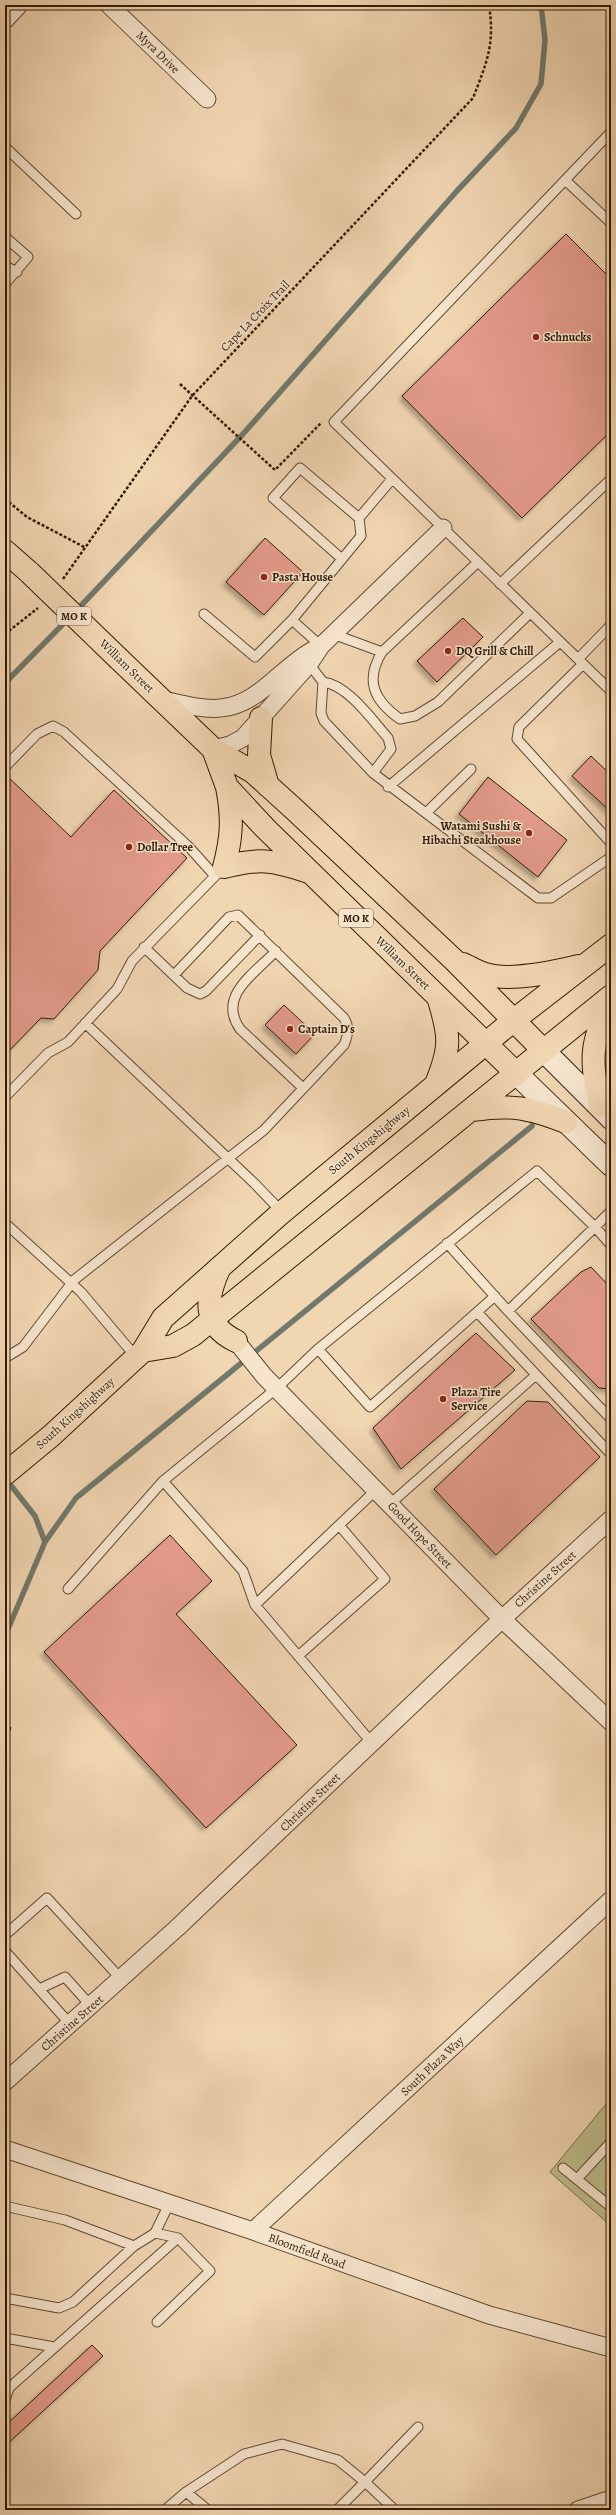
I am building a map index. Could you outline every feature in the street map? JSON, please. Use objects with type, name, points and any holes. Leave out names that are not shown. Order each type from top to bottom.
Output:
[{"type":"main road","name":"William Street","points":[[5,551],[30,573],[213,749],[253,772],[454,960],[605,1112]]},
{"type":"main road","points":[[261,718],[259,755],[269,788]]},
{"type":"main road","name":"William Street","points":[[213,749],[227,787],[309,872],[611,1165]]},
{"type":"main road","points":[[220,872],[230,843],[232,816],[227,787]]},
{"type":"main road","points":[[220,872],[247,861],[275,861],[309,872]]},
{"type":"main road","name":"South Kingshighway","points":[[5,1474],[51,1436],[140,1354],[163,1318],[222,1264],[282,1212],[514,1020],[611,945]]},
{"type":"main road","points":[[454,960],[486,974],[518,976],[548,973],[588,964]]},
{"type":"main road","points":[[435,1086],[447,1057],[448,1033],[439,998]]},
{"type":"main road","points":[[140,1354],[173,1346],[193,1335],[212,1321],[611,998]]},
{"type":"main road","points":[[605,1112],[593,1068],[592,1049],[598,1028],[611,998]]},
{"type":"main road","points":[[473,1110],[502,1106],[534,1109],[566,1122]]},
{"type":"main road","points":[[222,1264],[210,1294],[209,1309],[212,1321],[228,1338],[236,1341],[234,1327],[242,1297]]},
{"type":"street","points":[[5,20],[19,5]]},
{"type":"street","name":"Myra Drive","points":[[109,5],[207,99]]},
{"type":"street","points":[[213,749],[230,746],[243,738],[309,664],[321,646],[443,528]]},
{"type":"street","points":[[163,700],[204,708],[220,709],[233,706],[260,692],[288,666],[321,646]]},
{"type":"street","name":"Good Hope Street","points":[[236,1341],[264,1376],[502,1619],[611,1722]]},
{"type":"street","name":"Christine Street","points":[[5,2082],[121,1979],[502,1619],[611,1519]]},
{"type":"street","name":"South Plaza Way","points":[[253,2232],[611,1900]]},
{"type":"street","name":"Bloomfield Road","points":[[5,2149],[253,2232],[489,2315],[611,2348]]},
{"type":"street","points":[[578,2510],[611,2499]]},
{"type":"lane","points":[[611,132],[334,422],[611,691]]},
{"type":"lane","points":[[5,147],[76,214]]},
{"type":"lane","points":[[565,180],[611,223]]},
{"type":"lane","points":[[5,237],[28,257],[17,272],[5,284]]},
{"type":"lane","points":[[5,266],[17,272]]},
{"type":"lane","points":[[204,614],[255,657],[292,620],[361,536],[359,518],[300,468],[273,498],[342,559]]},
{"type":"lane","points":[[359,518],[392,479]]},
{"type":"lane","points":[[500,584],[611,479]]},
{"type":"lane","points":[[478,562],[382,652],[374,665],[371,680],[379,699],[390,711],[400,719],[415,716],[438,702],[530,613]]},
{"type":"lane","points":[[292,620],[321,646]]},
{"type":"lane","points":[[611,625],[557,690],[519,727],[517,739],[611,843]]},
{"type":"lane","points":[[333,634],[382,652]]},
{"type":"lane","points":[[388,786],[560,642]]},
{"type":"lane","points":[[309,664],[323,682],[321,713],[324,720],[373,773],[388,786],[427,812],[538,898],[551,898],[611,857]]},
{"type":"lane","points":[[323,682],[331,683],[344,690],[388,738],[391,749],[373,773]]},
{"type":"lane","points":[[5,767],[37,734],[53,726],[64,732],[183,841],[220,872],[144,947],[132,961],[117,989],[68,1042],[48,1053],[5,1096]]},
{"type":"lane","points":[[427,812],[471,769]]},
{"type":"lane","points":[[5,1358],[23,1347],[71,1282],[264,1130],[344,1045],[348,1038],[348,1023],[243,918],[232,915],[174,975]]},
{"type":"lane","points":[[144,947],[193,992],[200,994],[206,991],[260,935]]},
{"type":"lane","points":[[276,951],[237,991],[232,1000],[233,1018],[240,1029],[303,1088]]},
{"type":"lane","points":[[85,1023],[282,1212]]},
{"type":"lane","points":[[68,1589],[164,1481],[277,1388],[318,1349],[447,1242],[536,1171],[595,1227],[611,1245]]},
{"type":"lane","points":[[508,1311],[611,1211]]},
{"type":"lane","points":[[5,1223],[71,1282],[140,1354]]},
{"type":"lane","points":[[447,1242],[508,1311],[611,1419]]},
{"type":"lane","points":[[318,1349],[370,1407],[495,1296]]},
{"type":"lane","points":[[477,1312],[610,1452]]},
{"type":"lane","points":[[390,1504],[536,1375]]},
{"type":"lane","points":[[164,1481],[243,1570],[255,1605],[372,1743]]},
{"type":"lane","points":[[255,1605],[376,1490]]},
{"type":"lane","points":[[298,1656],[385,1579],[338,1525]]},
{"type":"lane","points":[[5,1935],[47,1898],[121,1979]]},
{"type":"lane","points":[[5,1951],[70,2024]]},
{"type":"lane","points":[[39,1989],[65,1978],[91,2006]]},
{"type":"lane","points":[[577,2179],[611,2142]]},
{"type":"lane","points":[[563,2168],[611,2207]]},
{"type":"lane","points":[[5,2298],[59,2308],[73,2302],[134,2246],[155,2232],[169,2204]]},
{"type":"lane","points":[[5,2206],[65,2220],[134,2246]]},
{"type":"lane","points":[[155,2232],[178,2238],[210,2271],[157,2322]]},
{"type":"lane","points":[[5,2400],[7,2388],[178,2238]]},
{"type":"lane","points":[[5,2338],[54,2347]]},
{"type":"lane","points":[[336,2510],[418,2427]]},
{"type":"lane","points":[[165,2510],[186,2492],[244,2454],[282,2444],[338,2460],[365,2482],[395,2510]]},
{"type":"lane","points":[[186,2492],[208,2510]]},
{"type":"path","name":"Cape La Croix Trail","points":[[59,584],[86,548],[192,396],[473,98],[489,58],[492,27],[489,5]]},
{"type":"path","points":[[180,384],[275,470],[319,423],[334,422]]},
{"type":"path","points":[[5,499],[27,517],[86,548]]},
{"type":"path","points":[[5,634],[32,614],[43,602]]},
{"type":"path","points":[[5,1726],[10,1728],[5,1741]]},
{"type":"green space","points":[[611,2098],[611,2226],[550,2172]]},
{"type":"building","name":"Schnucks","points":[[566,234],[611,279],[611,431],[522,518],[402,396]]},
{"type":"building","name":"Pasta House","points":[[265,538],[303,572],[264,615],[226,582]]},
{"type":"building","name":"DQ Grill & Chill","points":[[463,618],[483,637],[437,682],[417,661]]},
{"type":"building","points":[[591,756],[611,775],[611,812],[572,776]]},
{"type":"building","points":[[5,774],[71,837],[114,790],[187,858],[100,951],[98,970],[54,1019],[41,1018],[5,1055]]},
{"type":"building","points":[[488,777],[567,840],[538,877],[459,814]]},
{"type":"building","name":"Captain D's","points":[[284,1005],[315,1034],[296,1054],[265,1025]]},
{"type":"building","points":[[591,1267],[611,1288],[611,1389],[599,1388],[531,1319],[581,1272]]},
{"type":"building","name":"Plaza Tire Service","points":[[476,1333],[515,1370],[401,1469],[373,1428]]},
{"type":"building","points":[[527,1401],[548,1402],[600,1457],[496,1555],[434,1489]]},
{"type":"building","points":[[170,1535],[212,1581],[176,1614],[297,1745],[206,1828],[44,1652]]},
{"type":"building","points":[[92,2345],[103,2356],[5,2446],[5,2426]]},
{"type":"waterway","points":[[76,611],[243,434],[456,192],[516,128],[541,84],[545,40],[541,5]]},
{"type":"waterway","points":[[5,683],[70,617]]},
{"type":"waterway","points":[[607,1064],[611,1061]]},
{"type":"waterway","points":[[45,1542],[76,1498],[532,1126]]},
{"type":"waterway","points":[[5,1478],[35,1516],[45,1542],[5,1636]]},
{"type":"place","name":"Schnucks","points":[[536,337]]},
{"type":"place","name":"Pasta House","points":[[264,577]]},
{"type":"place","name":"DQ Grill & Chill","points":[[448,651]]},
{"type":"place","name":"Watami Sushi & Hibachi Steakhouse","points":[[529,833]]},
{"type":"place","name":"Dollar Tree","points":[[129,847]]},
{"type":"place","name":"Captain D's","points":[[290,1029]]},
{"type":"place","name":"Plaza Tire Service","points":[[443,1399]]}]
